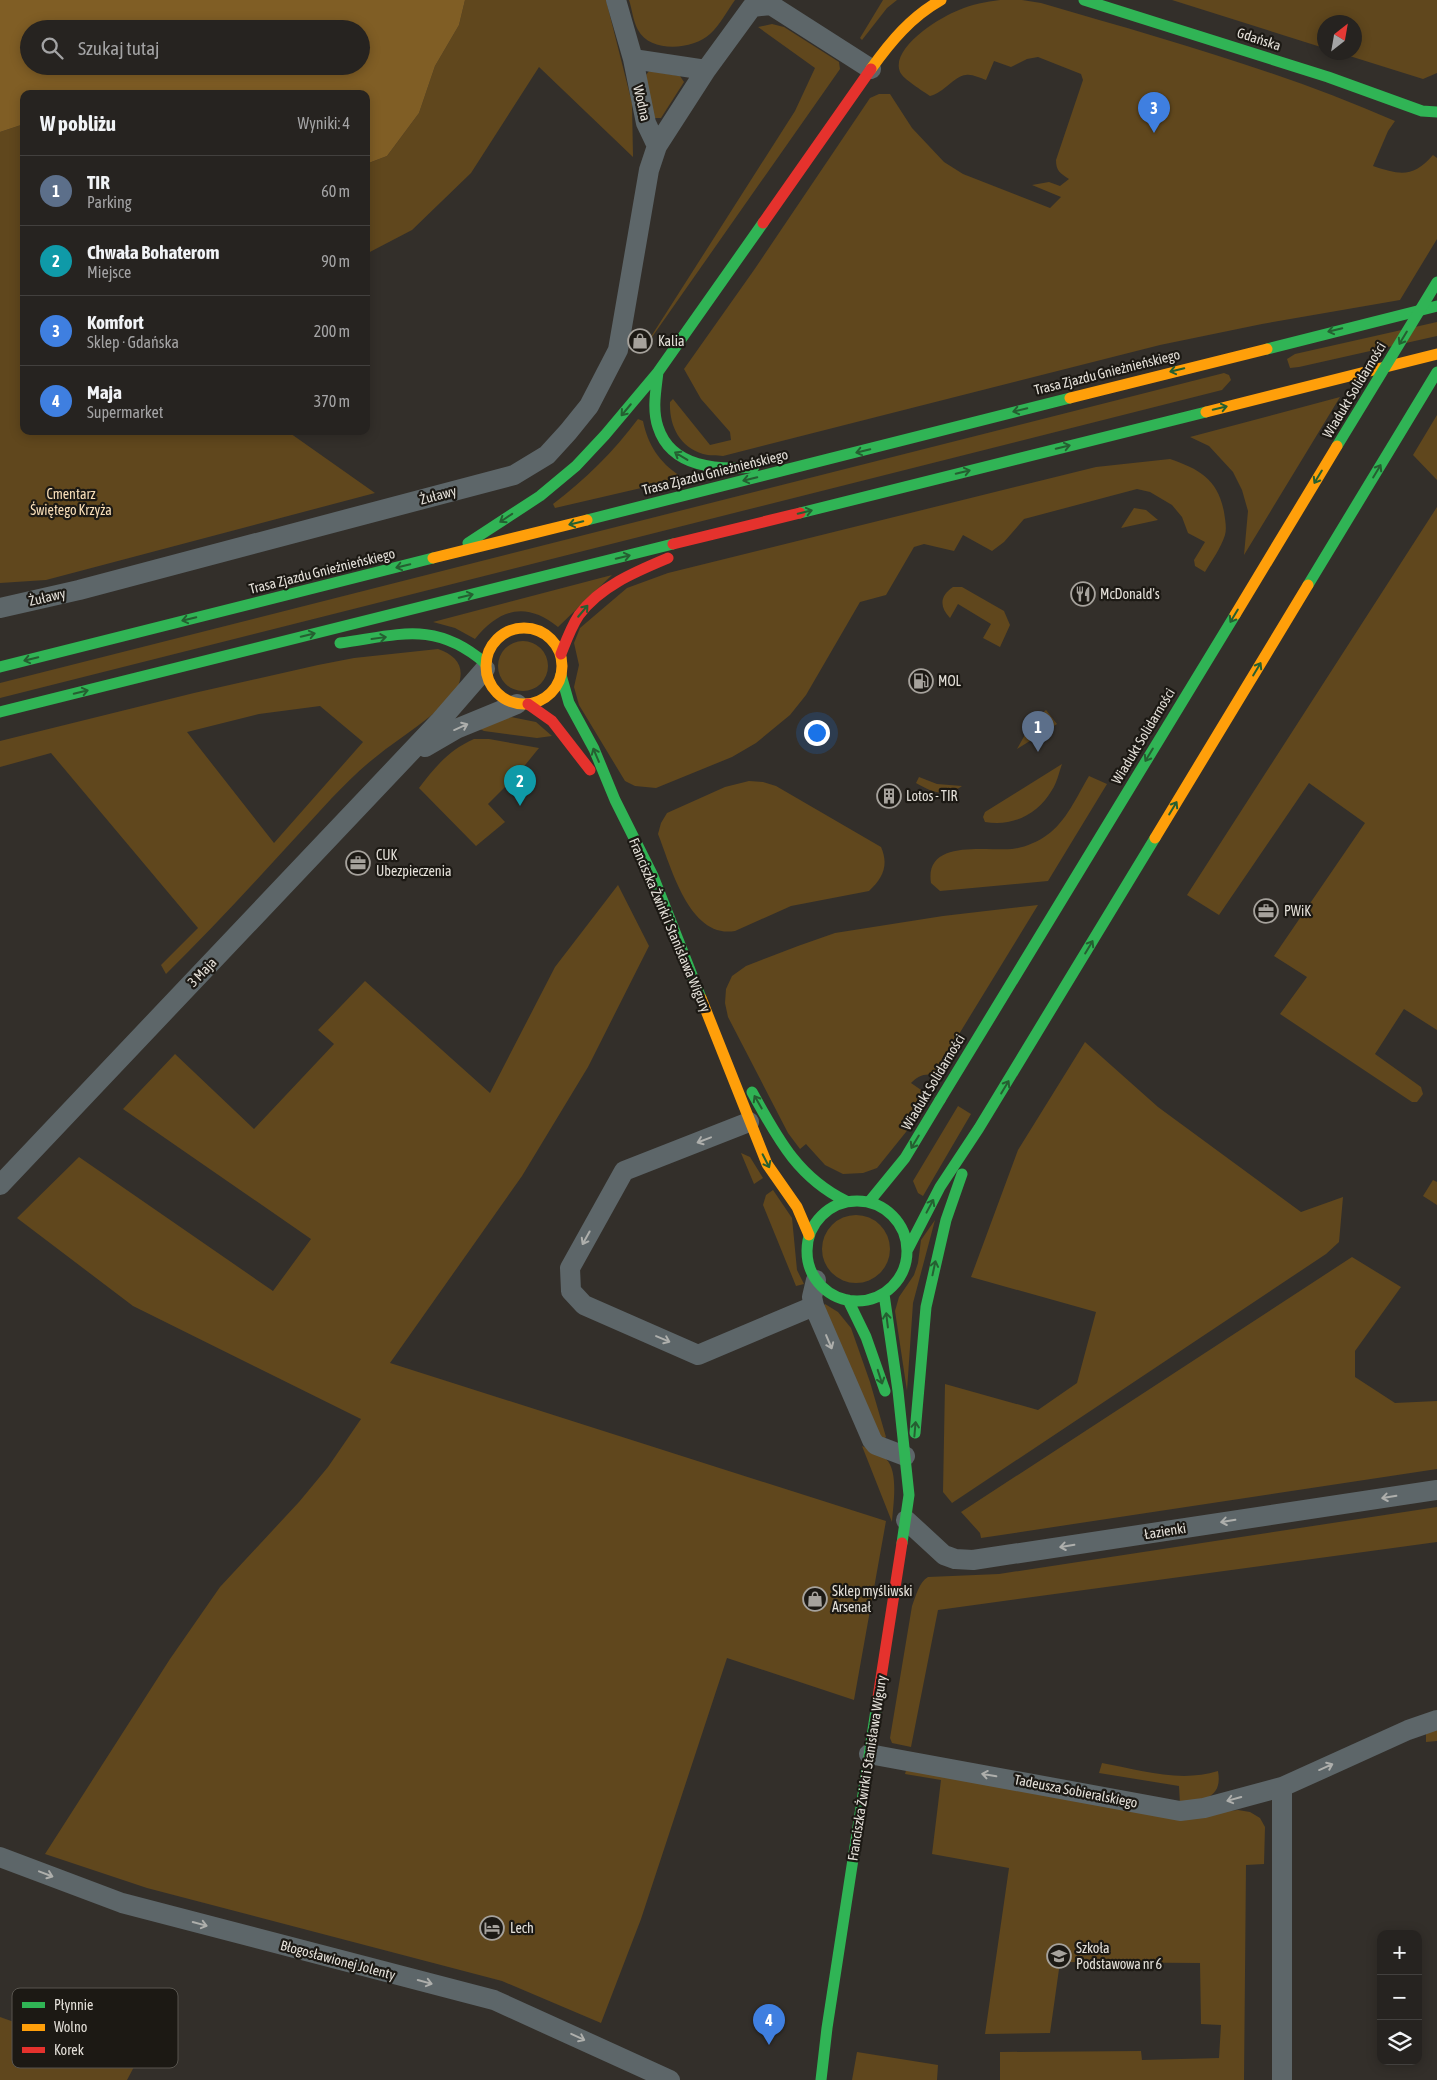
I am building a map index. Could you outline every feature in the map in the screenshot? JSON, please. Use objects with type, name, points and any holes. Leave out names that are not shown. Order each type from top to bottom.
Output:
[{"type":"street","name":"Wodna","points":[[616,0],[633,59],[646,123],[657,146]]},
{"type":"street","points":[[450,554],[540,496],[576,466],[605,435],[658,372],[890,43],[930,5],[941,0]]},
{"type":"street","name":"Gdańska","points":[[1084,0],[1328,77],[1422,111],[1437,112]]},
{"type":"street","points":[[753,4],[771,5],[871,69]]},
{"type":"street","name":"Żuławy","points":[[0,608],[96,585],[514,475],[547,455],[589,406],[602,385],[618,350],[649,170],[657,146],[706,70],[753,4]]},
{"type":"street","points":[[633,59],[706,70]]},
{"type":"street","name":"Gdańska","points":[[1422,111],[1437,125]]},
{"type":"street","name":"Wiadukt Solidarności","points":[[869,1202],[905,1158],[1437,282]]},
{"type":"street","name":"Trasa Zjazdu Gnieźnieńskiego","points":[[0,667],[1437,306]]},
{"type":"street","points":[[0,712],[1437,354]]},
{"type":"street","points":[[658,372],[655,404],[658,427],[665,442],[677,455],[696,464],[737,469],[832,458]]},
{"type":"street","points":[[908,1249],[940,1187],[979,1128],[1437,372]]},
{"type":"street","points":[[560,654],[571,627],[584,609],[600,594],[658,562],[758,524]]},
{"type":"street","points":[[525,628],[536,630],[547,636],[555,644],[560,654],[562,675],[553,692],[546,698],[523,704],[505,700],[495,692],[488,682],[485,666],[488,652],[494,642],[503,634],[513,629],[525,628]]},
{"type":"street","points":[[227,656],[419,632],[460,643],[469,648],[485,666]]},
{"type":"street","name":"3 Maja","points":[[0,1184],[440,722],[485,666]]},
{"type":"street","name":"Franciszka Żwirki i Stanisława Wigury","points":[[562,675],[569,703],[594,749],[615,800],[653,876],[767,1164],[796,1204],[807,1224],[809,1235]]},
{"type":"street","name":"3 Maja","points":[[404,760],[456,729],[523,704]]},
{"type":"street","name":"Franciszka Żwirki i Stanisława Wigury","points":[[523,704],[552,721],[615,800]]},
{"type":"street","name":"Franciszka Żwirki i Stanisława Wigury","points":[[723,1051],[748,1086],[788,1154],[803,1173],[823,1190],[846,1202]]},
{"type":"street","points":[[749,1122],[624,1171],[570,1268],[571,1291],[584,1305],[698,1355],[814,1306]]},
{"type":"street","points":[[910,1495],[926,1307],[946,1220],[979,1128]]},
{"type":"street","points":[[846,1202],[869,1202],[889,1211],[897,1219],[906,1238],[907,1260],[899,1279],[884,1294],[860,1301],[848,1300],[830,1293],[816,1280],[809,1266],[807,1250],[809,1235],[814,1225],[827,1210],[846,1202]]},
{"type":"street","points":[[816,1280],[812,1297],[814,1306],[872,1440],[876,1445],[904,1447]]},
{"type":"street","name":"Franciszka Żwirki i Stanisława Wigury","points":[[820,2080],[826,2028],[910,1495],[884,1294]]},
{"type":"street","name":"Franciszka Żwirki i Stanisława Wigury","points":[[848,1300],[866,1336],[904,1447]]},
{"type":"street","name":"Łazienki","points":[[906,1520],[944,1555],[955,1559],[973,1560],[1437,1490]]},
{"type":"street","name":"Tadeusza Sobieralskiego","points":[[869,1754],[1180,1811],[1204,1808],[1282,1787],[1408,1730],[1437,1720]]},
{"type":"street","points":[[1282,1787],[1282,2080]]},
{"type":"street","name":"Błogosławionej Jolenty","points":[[0,1857],[122,1903],[494,2000],[670,2080]]},
{"type":"green space","points":[[465,0],[606,0],[632,103],[633,157],[539,67],[471,173],[412,230],[370,252],[370,162],[387,156],[419,113],[435,66],[459,25]]},
{"type":"green space","points":[[629,0],[735,0],[710,34],[693,43],[672,47],[652,43],[644,37],[636,26]]},
{"type":"green space","points":[[883,0],[897,0],[887,8],[862,40],[860,38]]},
{"type":"green space","points":[[1000,0],[1022,0],[1041,3],[1220,56],[1308,86],[1395,121],[1388,131],[1373,166],[1399,173],[1419,168],[1433,155],[1437,158],[1437,239],[1400,300],[1262,324],[1160,345],[723,456],[708,455],[695,451],[682,441],[674,427],[670,411],[670,402],[673,399],[710,445],[731,440],[730,432],[701,399],[684,369],[754,270],[870,98],[879,94],[890,94],[912,128],[944,162],[963,174],[1050,208],[1061,197],[1032,185],[1049,182],[1060,186],[1069,179],[1059,171],[1056,160],[1083,80],[1081,74],[1038,57],[1027,59],[1011,67],[994,61],[986,80],[971,75],[962,76],[940,92],[930,96],[900,72],[899,63],[902,53],[929,26],[964,8]]},
{"type":"green space","points":[[1172,0],[1437,0],[1437,73],[1423,79],[1362,60],[1362,15],[1317,15],[1317,46]]},
{"type":"green space","points":[[772,24],[784,27],[839,62],[840,69],[638,357],[795,111],[815,68],[758,27]]},
{"type":"green space","points":[[649,71],[680,76],[684,82],[661,118],[653,118],[646,75]]},
{"type":"green space","name":"Cmentarz Świętego Krzyża","points":[[20,125],[20,435],[293,435],[375,493],[46,580],[0,583],[0,132]]},
{"type":"green space","points":[[1437,322],[1437,336],[1299,367],[1290,368],[1287,359],[1295,354]]},
{"type":"green space","points":[[1224,373],[1229,375],[1231,380],[1222,390],[0,698],[0,683]]},
{"type":"green space","points":[[1340,397],[1244,555],[1248,511],[1242,490],[1233,472],[1209,446],[1190,437]]},
{"type":"green space","points":[[1437,415],[1437,480],[1413,455]]},
{"type":"green space","points":[[638,419],[643,421],[651,445],[660,459],[680,476],[680,479],[555,508],[553,504],[598,464]]},
{"type":"green space","points":[[1170,459],[1198,471],[1206,477],[1217,491],[1221,501],[1226,524],[1225,535],[1205,572],[1195,566],[1194,560],[1205,542],[1188,533],[1182,517],[1172,505],[1150,492],[1137,489],[1024,519],[1004,542],[992,551],[963,535],[954,551],[924,544],[914,547],[886,595],[860,602],[806,695],[790,715],[756,743],[732,757],[656,788],[635,786],[625,781],[579,705],[574,687],[579,665],[574,643],[580,628],[627,588],[668,573],[1096,467]]},
{"type":"green space","points":[[1437,507],[1437,1030],[1404,1009],[1375,1054],[1421,1087],[1423,1094],[1417,1102],[1412,1102],[1280,1014],[1307,977],[1274,956],[1365,823],[1309,783],[1219,915],[1187,895]]},
{"type":"green space","points":[[1134,508],[1146,510],[1158,520],[1121,528]]},
{"type":"green space","points":[[612,575],[558,627],[535,614],[524,611],[514,612],[503,615],[494,621],[475,639],[455,628],[433,622]]},
{"type":"green space","points":[[953,587],[962,587],[1004,611],[1010,625],[1000,647],[983,638],[991,624],[958,604],[950,618],[946,614],[942,601]]},
{"type":"green space","points":[[523,641],[533,643],[541,648],[546,656],[548,666],[546,676],[541,684],[533,689],[523,691],[513,689],[505,684],[500,676],[498,666],[500,656],[505,648],[513,643]]},
{"type":"green space","points":[[438,649],[455,659],[460,669],[460,682],[452,696],[444,704],[370,761],[348,782],[166,974],[161,965],[198,928],[51,753],[0,767],[0,741],[194,693],[354,658]],"holes":[[[320,706],[363,742],[274,843],[187,732],[259,714]]]},
{"type":"green space","points":[[1046,710],[1057,724],[1017,749],[1031,724]]},
{"type":"green space","points":[[511,717],[536,722],[552,736],[537,738],[484,731],[478,728]]},
{"type":"green space","points":[[474,739],[489,739],[539,748],[517,775],[488,804],[505,822],[476,846],[419,788],[443,760],[457,748]]},
{"type":"green space","points":[[1062,764],[1057,781],[1040,806],[1024,817],[1015,820],[995,823],[985,822],[983,817],[985,812]]},
{"type":"green space","points":[[1089,776],[1107,784],[1048,881],[940,891],[931,883],[931,869],[937,859],[946,853],[973,849],[1012,849],[1043,838],[1060,823]]},
{"type":"green space","points":[[919,777],[937,784],[962,786],[950,792],[933,791],[916,783]]},
{"type":"green space","points":[[749,781],[763,782],[776,786],[881,847],[884,865],[878,881],[869,891],[791,906],[735,931],[719,930],[705,924],[684,898],[676,881],[658,834],[661,823],[667,813],[725,787]]},
{"type":"green space","points":[[618,885],[649,946],[588,1067],[522,1176],[390,1363],[886,1521],[854,1700],[727,1658],[641,1919],[601,2023],[502,1981],[147,1888],[45,1854],[170,1659],[220,1587],[299,1502],[328,1467],[361,1419],[133,1306],[17,1218],[79,1157],[273,1291],[311,1239],[123,1109],[175,1054],[254,1129],[334,1044],[318,1030],[365,981],[490,1093],[555,967]]},
{"type":"green space","points":[[1038,905],[934,1075],[927,1074],[921,1076],[911,1083],[924,1092],[910,1127],[877,1168],[863,1173],[843,1174],[825,1165],[806,1144],[800,1149],[788,1133],[728,1017],[725,1003],[726,989],[732,976],[746,966],[835,933],[943,916]]},
{"type":"green space","points":[[1085,1042],[1158,1107],[1301,1212],[1343,1197],[1339,1242],[1326,1254],[952,1503],[943,1492],[945,1384],[1038,1410],[1077,1383],[1096,1312],[971,1277],[1018,1150]]},
{"type":"green space","points":[[958,1106],[971,1114],[923,1196],[918,1193],[913,1181]]},
{"type":"green space","points":[[741,1153],[750,1157],[763,1178],[754,1184]]},
{"type":"green space","points":[[1433,1180],[1437,1182],[1437,1205],[1423,1196]]},
{"type":"green space","points":[[773,1190],[792,1218],[797,1270],[804,1284],[796,1286],[763,1205],[766,1195]]},
{"type":"green space","points":[[856,1215],[869,1218],[880,1225],[887,1236],[890,1249],[887,1262],[880,1273],[869,1280],[856,1283],[843,1280],[832,1273],[825,1262],[822,1249],[825,1236],[832,1225],[843,1218]]},
{"type":"green space","points":[[935,1220],[913,1303],[907,1391],[895,1311],[899,1297],[914,1275],[918,1263],[921,1240]]},
{"type":"green space","points":[[1352,1257],[1401,1287],[1355,1351],[1355,1377],[1395,1403],[1437,1401],[1437,1469],[981,1538],[980,1533],[961,1512]]},
{"type":"green space","points":[[825,1304],[838,1312],[851,1328],[870,1382],[886,1437],[884,1439],[876,1434],[823,1307]]},
{"type":"green space","points":[[862,1446],[881,1455],[890,1464],[894,1480],[892,1522]]},
{"type":"green space","points":[[1437,1507],[1437,1542],[938,1610],[911,1747],[892,1743],[890,1738],[912,1606],[920,1586],[928,1577],[999,1574]]},
{"type":"green space","points":[[1437,1729],[1437,1741],[1426,1742],[1426,1733]]},
{"type":"green space","points":[[1102,1763],[1175,1776],[1189,1776],[1218,1771],[1219,1780],[1214,1793],[1209,1797],[1180,1804],[1179,1786],[1099,1773]]},
{"type":"green space","points":[[907,1767],[1181,1817],[1238,1810],[1250,1812],[1260,1818],[1265,1827],[1264,1864],[1246,1865],[1244,2080],[1000,2080],[1000,2052],[1141,2051],[1142,2060],[1219,2058],[1221,2025],[1201,2024],[1200,1963],[1060,1962],[1050,2033],[985,2034],[1009,1868],[932,1854],[941,1780],[905,1774]]},
{"type":"green space","points":[[0,2017],[12,2021],[12,2068],[133,2068],[127,2080],[0,2080]]},
{"type":"green space","points":[[857,2052],[938,2065],[937,2080],[852,2080]]},
{"type":"shaded area","points":[[0,0],[465,0],[459,25],[435,66],[419,113],[387,156],[370,162],[370,90],[20,90],[20,125],[0,132]]},
{"type":"traffic: fast","points":[[1084,0],[1328,77],[1422,111],[1437,112]]},
{"type":"traffic: fast","points":[[468,543],[540,496],[576,466],[605,435],[658,372],[763,223]]},
{"type":"traffic: fast","points":[[1337,446],[1437,282]]},
{"type":"traffic: fast","points":[[1267,349],[1437,306]]},
{"type":"traffic: fast","points":[[658,372],[655,399],[656,420],[664,441],[673,451],[697,463],[711,466],[726,468],[754,467]]},
{"type":"traffic: fast","points":[[1308,585],[1437,372]]},
{"type":"traffic: fast","points":[[587,520],[1070,398]]},
{"type":"traffic: fast","points":[[800,513],[1206,412]]},
{"type":"traffic: fast","points":[[0,712],[673,544]]},
{"type":"traffic: fast","points":[[0,667],[433,558]]},
{"type":"traffic: fast","points":[[940,1100],[1235,615]]},
{"type":"traffic: fast","points":[[340,643],[399,634],[433,636],[467,649],[485,663]]},
{"type":"traffic: fast","points":[[561,675],[569,703],[594,749],[615,800],[653,876],[701,998]]},
{"type":"traffic: fast","points":[[908,1249],[940,1187],[979,1128],[1155,838]]},
{"type":"traffic: fast","points":[[752,1092],[770,1125],[801,1168],[814,1180],[846,1201]]},
{"type":"traffic: fast","points":[[869,1202],[905,1158],[940,1100]]},
{"type":"traffic: fast","points":[[915,1433],[926,1307],[946,1220],[962,1174]]},
{"type":"traffic: fast","points":[[857,1201],[867,1202],[885,1209],[899,1223],[906,1241],[907,1251],[906,1261],[899,1279],[885,1293],[867,1300],[857,1301],[847,1300],[829,1293],[815,1279],[808,1261],[807,1251],[808,1241],[815,1223],[829,1209],[847,1202],[857,1201]]},
{"type":"traffic: fast","points":[[884,1294],[898,1391],[909,1495],[902,1543]]},
{"type":"traffic: fast","points":[[848,1300],[866,1337],[885,1391]]},
{"type":"traffic: fast","points":[[821,2080],[827,2028],[878,1697]]},
{"type":"traffic: slow","points":[[871,69],[902,30],[920,14],[941,0]]},
{"type":"traffic: slow","points":[[1070,398],[1267,349]]},
{"type":"traffic: slow","points":[[1206,412],[1437,354]]},
{"type":"traffic: slow","points":[[1235,615],[1337,446]]},
{"type":"traffic: slow","points":[[433,558],[587,520]]},
{"type":"traffic: slow","points":[[1155,838],[1308,585]]},
{"type":"traffic: slow","points":[[532,628],[545,634],[556,645],[562,658],[562,666],[560,681],[545,698],[532,704],[516,704],[503,698],[488,681],[486,658],[492,645],[509,630],[532,628]]},
{"type":"traffic: slow","points":[[701,998],[767,1164],[797,1207],[809,1235]]},
{"type":"traffic: jam","points":[[763,223],[871,69]]},
{"type":"traffic: jam","points":[[673,544],[800,513]]},
{"type":"traffic: jam","points":[[561,654],[579,615],[597,596],[620,580],[668,558]]},
{"type":"traffic: jam","points":[[528,704],[552,721],[590,770]]},
{"type":"traffic: jam","points":[[878,1697],[902,1543]]},
{"type":"place","name":"Komfort","points":[[1154,133]]},
{"type":"place","name":"Kalia","points":[[640,341]]},
{"type":"place","name":"McDonald's","points":[[1083,594]]},
{"type":"place","name":"MOL","points":[[921,681]]},
{"type":"place","name":"TIR","points":[[1038,752]]},
{"type":"place","name":"Lotos - TIR","points":[[889,796]]},
{"type":"place","name":"Chwała Bohaterom","points":[[520,806]]},
{"type":"place","name":"CUK Ubezpieczenia","points":[[358,863]]},
{"type":"place","name":"PWiK","points":[[1266,911]]},
{"type":"place","name":"Sklep myśliwski Arsenał","points":[[815,1599]]},
{"type":"place","name":"Lech","points":[[492,1928]]},
{"type":"place","name":"Szkoła Podstawowa nr 6","points":[[1059,1956]]},
{"type":"place","name":"Maja","points":[[769,2045]]}]
